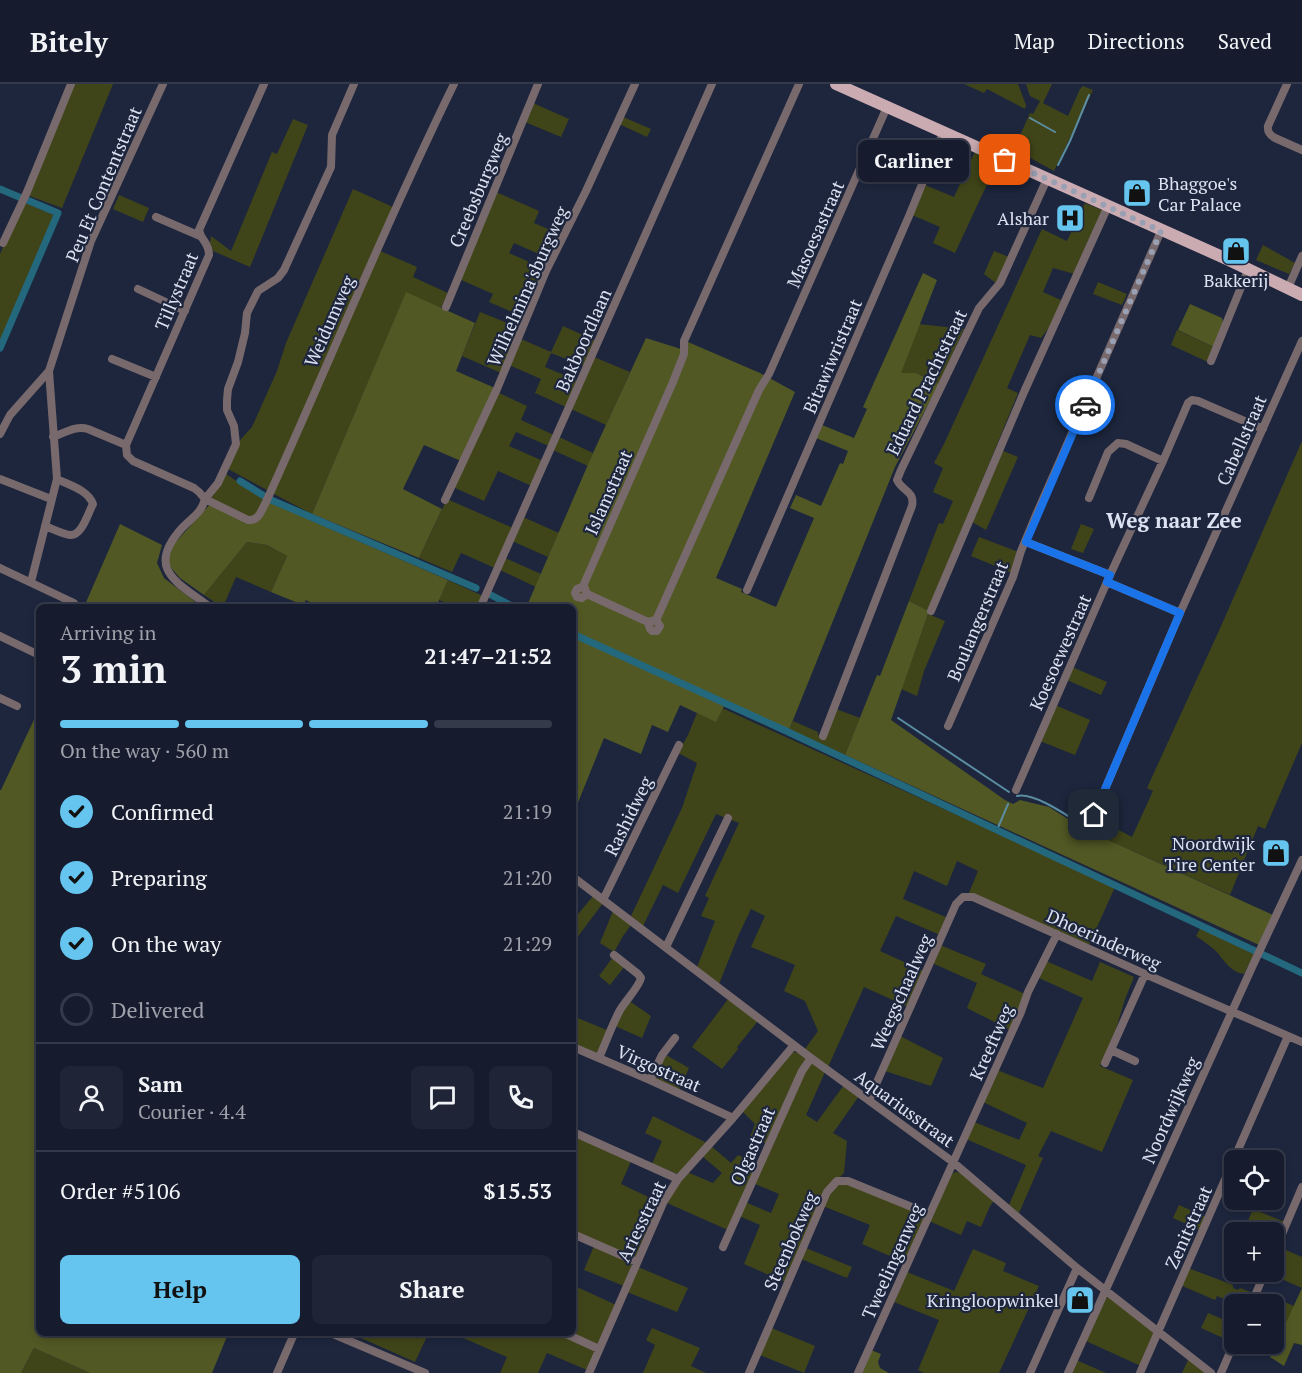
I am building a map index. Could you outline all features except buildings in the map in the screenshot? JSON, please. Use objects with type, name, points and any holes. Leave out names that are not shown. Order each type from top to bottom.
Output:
[{"type":"main road","points":[[836,84],[1229,260],[1302,296]]},
{"type":"street","points":[[3,243],[27,192],[71,84]]},
{"type":"street","name":"Peu Et Contentstraat","points":[[57,479],[49,371],[91,241],[163,84]]},
{"type":"street","name":"Tillystraat","points":[[126,445],[209,255],[208,243],[200,236],[199,230],[264,84]]},
{"type":"street","points":[[206,604],[172,578],[165,555],[168,546],[201,511],[205,499],[218,483],[237,444],[234,426],[227,410],[227,400],[228,389],[238,363],[245,333],[247,312],[258,291],[278,278],[284,270],[331,167],[332,135],[354,84]]},
{"type":"street","name":"Weidumweg","points":[[205,499],[251,520],[258,517],[376,249],[454,84]]},
{"type":"street","name":"Creebsburgweg","points":[[446,307],[538,84]]},
{"type":"street","name":"Wilhelmina'sburgweg","points":[[445,500],[497,390],[546,271],[635,84]]},
{"type":"street","name":"Bakboordlaan","points":[[482,604],[712,84]]},
{"type":"street","name":"Islamstraat","points":[[770,374],[759,390],[652,621],[586,590],[673,382],[684,354],[684,341],[799,84]]},
{"type":"street","points":[[1287,84],[1268,129],[1271,136],[1302,150]]},
{"type":"street","name":"Masoesastraat","points":[[770,374],[887,107]]},
{"type":"street","name":"Bitawiwristraat","points":[[747,590],[944,133]]},
{"type":"street","name":"Eduard Prachtstraat","points":[[823,736],[912,506],[914,499],[911,494],[900,487],[897,480],[901,470],[979,308],[1000,283],[1047,179]]},
{"type":"street","points":[[931,611],[1024,392],[1108,206]]},
{"type":"street","points":[[156,217],[200,236]]},
{"type":"street","name":"Boulangerstraat","points":[[948,726],[1013,577],[1036,515],[1161,231]]},
{"type":"street","points":[[1288,288],[1302,256]]},
{"type":"street","points":[[1211,361],[1248,270]]},
{"type":"street","points":[[138,289],[185,311]]},
{"type":"street","name":"Cabellstraat","points":[[1094,815],[1180,613],[1302,341]]},
{"type":"street","points":[[112,359],[156,377]]},
{"type":"street","points":[[0,434],[10,415],[49,371]]},
{"type":"street","name":"Koesoewestraat","points":[[1016,790],[1188,403],[1192,400],[1198,401],[1263,429]]},
{"type":"street","points":[[53,437],[82,427],[126,445],[128,455],[133,460],[194,488],[205,499]]},
{"type":"street","points":[[1089,498],[1108,452],[1118,443],[1126,444],[1163,461]]},
{"type":"street","points":[[0,479],[51,499]]},
{"type":"street","points":[[31,582],[51,499],[57,479],[86,493],[91,499],[93,504],[81,529],[76,534],[71,535],[45,526]]},
{"type":"street","points":[[1026,542],[1109,578],[1180,613]]},
{"type":"street","points":[[0,568],[74,603]]},
{"type":"street","points":[[0,636],[36,654]]},
{"type":"street","points":[[0,699],[17,706]]},
{"type":"street","name":"Rashidweg","points":[[603,900],[679,745]]},
{"type":"street","points":[[666,947],[728,818]]},
{"type":"street","name":"Noordwijkweg","points":[[1068,1373],[1302,860]]},
{"type":"street","name":"Aquariusstraat","points":[[576,879],[811,1058],[953,1162],[1077,1269],[1211,1373]]},
{"type":"street","name":"Dhoerinderweg","points":[[963,897],[973,897],[1302,1042]]},
{"type":"street","name":"Weegschaalweg","points":[[869,1101],[956,904],[963,897]]},
{"type":"street","name":"Kreeftweg","points":[[953,1162],[1028,992],[1057,934]]},
{"type":"street","points":[[599,1058],[620,1012],[641,978],[614,955]]},
{"type":"street","points":[[1105,1063],[1145,974]]},
{"type":"street","name":"Zenitstraat","points":[[1140,1373],[1288,1036]]},
{"type":"street","points":[[650,1080],[662,1055],[675,1038]]},
{"type":"street","name":"Ariesstraat","points":[[589,1373],[664,1201],[678,1179],[794,1045]]},
{"type":"street","name":"Virgostraat","points":[[576,1048],[733,1118]]},
{"type":"street","points":[[1111,1050],[1135,1061]]},
{"type":"street","name":"Olgastraat","points":[[723,1247],[801,1071],[811,1058]]},
{"type":"street","points":[[576,1133],[678,1179]]},
{"type":"street","name":"Tweelingenweg","points":[[858,1373],[953,1162]]},
{"type":"street","name":"Steenbokweg","points":[[749,1373],[827,1192],[837,1181],[848,1181],[929,1214]]},
{"type":"street","points":[[1284,1229],[1302,1187]]},
{"type":"street","points":[[576,1235],[637,1262]]},
{"type":"street","points":[[1030,1373],[1077,1269]]},
{"type":"street","points":[[277,1373],[293,1336]]},
{"type":"street","points":[[338,1336],[425,1373]]},
{"type":"street","points":[[570,1336],[599,1349]]},
{"type":"street","points":[[1221,1373],[1229,1354]]},
{"type":"green space","points":[[73,84],[113,84],[62,208],[27,195]]},
{"type":"green space","points":[[964,84],[1018,84],[1026,105],[1025,109],[987,89],[984,93]]},
{"type":"green space","points":[[1026,84],[1052,84],[1043,103],[1068,116],[1080,89],[1083,86],[1093,90],[1054,171],[1014,149],[1030,113],[1033,114],[1040,101],[1030,96]]},
{"type":"green space","points":[[533,103],[569,119],[561,137],[525,122]]},
{"type":"green space","points":[[623,117],[651,129],[647,137],[619,124]]},
{"type":"green space","points":[[293,119],[308,125],[250,267],[213,251],[210,243],[211,236],[231,251],[272,152],[277,154]]},
{"type":"green space","points":[[869,148],[900,161],[893,176],[863,163]]},
{"type":"green space","points":[[976,149],[996,160],[996,165],[955,253],[933,243],[940,227],[912,215],[925,185],[954,197]]},
{"type":"green space","points":[[353,189],[393,207],[269,491],[228,469],[241,439],[252,427],[277,371],[286,343]]},
{"type":"green space","points":[[496,192],[539,211],[534,223],[562,235],[550,259],[514,243],[509,253],[545,269],[524,317],[489,302],[493,294],[459,279]]},
{"type":"green space","points":[[119,195],[149,208],[143,222],[113,209]]},
{"type":"green space","points":[[23,202],[54,215],[0,344],[0,254]]},
{"type":"green space","points":[[1085,203],[1104,211],[1075,274],[1053,268],[1043,292],[1063,301],[1052,324],[1041,338],[1030,335],[1007,388],[1018,393],[929,611],[909,601],[939,523],[943,524],[953,501],[933,492],[943,468],[934,463],[1042,229],[1067,241]]},
{"type":"green space","points":[[1263,245],[1295,263],[1289,274],[1256,260]]},
{"type":"green space","points":[[378,250],[417,267],[413,277],[448,293],[441,308],[406,293],[312,514],[272,493]]},
{"type":"green space","points":[[994,251],[1009,257],[996,283],[984,274]]},
{"type":"green space","points":[[923,273],[937,280],[901,373],[916,373],[939,384],[895,467],[789,730],[726,702],[716,722],[680,705],[668,732],[652,725],[641,754],[604,738],[576,808],[576,604],[528,604],[646,338],[684,350],[688,342],[760,373],[795,392],[716,578],[776,607],[814,518],[790,508],[796,495],[821,506],[840,463],[843,464],[848,451],[816,438],[822,425],[854,438],[867,409],[863,407]]},
{"type":"green space","points":[[1098,282],[1127,294],[1122,305],[1093,294]]},
{"type":"green space","points":[[406,292],[475,323],[456,371],[495,388],[461,461],[424,445],[403,489],[442,509],[419,558],[312,514]]},
{"type":"green space","points":[[1190,304],[1222,318],[1224,327],[1216,348],[1178,330]]},
{"type":"green space","points":[[480,312],[520,328],[501,373],[462,356]]},
{"type":"green space","points":[[919,324],[964,329],[939,384],[916,373],[900,374]]},
{"type":"green space","points":[[563,326],[596,341],[584,366],[551,353],[545,367],[578,381],[566,407],[535,393],[541,379],[509,365],[521,339],[551,352]]},
{"type":"green space","points":[[1177,330],[1216,348],[1210,363],[1171,345]]},
{"type":"green space","points":[[594,357],[630,372],[606,425],[571,409]]},
{"type":"green space","points":[[497,392],[527,406],[521,420],[554,435],[549,446],[516,432],[509,446],[543,461],[532,486],[498,471],[484,501],[453,487]]},
{"type":"green space","points":[[559,437],[593,453],[588,466],[553,450]]},
{"type":"green space","points":[[1302,441],[1302,743],[1265,829],[1258,826],[1230,895],[1082,828],[1088,817],[1094,817],[1132,837],[1153,791],[1147,788]]},
{"type":"green space","points":[[1001,450],[1018,457],[986,530],[972,522]]},
{"type":"green space","points":[[226,474],[265,500],[253,519],[211,499]]},
{"type":"green space","points":[[447,499],[513,528],[495,568],[461,553],[452,572],[419,558]]},
{"type":"green space","points":[[212,502],[248,521],[267,503],[271,503],[448,580],[437,604],[313,604],[306,600],[304,604],[301,604],[271,592],[287,556],[267,545],[247,542],[204,595],[180,578],[172,569],[168,562],[173,545]]},
{"type":"green space","points":[[523,517],[559,533],[548,557],[512,541]]},
{"type":"green space","points":[[120,524],[162,545],[157,563],[164,578],[198,604],[85,604]]},
{"type":"green space","points":[[1081,524],[1094,529],[1083,553],[1071,549]]},
{"type":"green space","points":[[979,537],[1019,552],[1012,573],[971,556]]},
{"type":"green space","points":[[247,542],[267,545],[287,556],[271,592],[236,577],[224,604],[218,604],[204,595]]},
{"type":"green space","points":[[505,558],[541,574],[536,587],[500,570]]},
{"type":"green space","points":[[448,580],[483,596],[479,604],[449,604],[439,600]]},
{"type":"green space","points":[[909,601],[929,611],[891,720],[1005,800],[1013,804],[1020,800],[1049,807],[1082,828],[1273,915],[1259,945],[845,755],[877,675],[880,676]]},
{"type":"green space","points":[[928,614],[945,621],[924,671],[917,696],[901,689]]},
{"type":"green space","points":[[1072,667],[1107,682],[1101,695],[1067,680]]},
{"type":"green space","points":[[1055,705],[1090,720],[1075,755],[1040,741]]},
{"type":"green space","points":[[722,708],[1115,887],[1089,945],[969,893],[978,871],[957,861],[947,886],[914,871],[903,899],[948,918],[940,935],[896,916],[880,951],[924,971],[908,1007],[864,987],[828,1067],[805,1049],[818,1031],[805,1001],[784,991],[795,965],[751,947],[765,916],[751,909],[719,984],[697,967],[715,921],[701,916],[709,898],[705,896],[739,823],[716,814],[678,893],[663,885],[643,926],[631,916],[682,808],[697,763],[678,753],[697,713],[716,721]]},
{"type":"green space","points":[[836,709],[860,718],[845,755],[789,730],[793,721],[818,732],[818,735],[825,738]]},
{"type":"green space","points":[[36,715],[36,1336],[227,1336],[212,1373],[90,1373],[34,1348],[21,1373],[0,1373],[1,790]]},
{"type":"green space","points":[[594,895],[603,903],[576,939],[576,916]]},
{"type":"green space","points":[[613,911],[631,925],[614,952],[600,943]]},
{"type":"green space","points":[[1201,927],[1255,953],[1244,974],[1232,969],[1215,950],[1196,936]]},
{"type":"green space","points":[[940,945],[986,964],[981,974],[1025,994],[1010,1030],[967,1008],[977,983],[932,963]]},
{"type":"green space","points":[[613,957],[625,966],[610,985],[599,976]]},
{"type":"green space","points":[[1046,961],[1092,981],[1100,962],[1134,977],[1100,1066],[1133,1080],[1102,1152],[1051,1131],[1038,1156],[1043,1158],[1019,1213],[1009,1205],[1026,1165],[966,1139],[974,1122],[1019,1140],[1027,1123],[983,1102],[997,1070],[1043,1088],[1083,998],[1039,978]]},
{"type":"green space","points":[[729,998],[758,1021],[722,1069],[692,1047]]},
{"type":"green space","points":[[628,1000],[651,1016],[642,1038],[615,1026]]},
{"type":"green space","points":[[576,1017],[609,1031],[598,1055],[576,1046]]},
{"type":"green space","points":[[900,1036],[943,1058],[931,1086],[885,1071]]},
{"type":"green space","points":[[794,1052],[807,1059],[767,1144],[750,1137],[755,1124],[742,1111]]},
{"type":"green space","points":[[666,1055],[689,1068],[679,1090],[653,1078]]},
{"type":"green space","points":[[811,1061],[825,1072],[806,1115],[817,1122],[844,1085],[859,1096],[833,1133],[847,1141],[844,1173],[837,1180],[785,1282],[744,1264],[760,1225],[739,1216],[745,1202],[771,1213],[779,1194],[753,1183],[803,1072]]},
{"type":"green space","points":[[653,1116],[707,1143],[678,1174],[652,1164],[662,1141],[645,1133]]},
{"type":"green space","points":[[578,1137],[631,1161],[621,1184],[661,1203],[635,1258],[576,1234],[576,1141]]},
{"type":"green space","points":[[711,1146],[731,1163],[738,1155],[758,1164],[728,1230],[667,1203],[675,1187],[687,1172],[713,1183],[722,1173],[702,1156]]},
{"type":"green space","points":[[955,1172],[962,1173],[994,1201],[981,1227],[967,1221],[961,1235],[929,1221]]},
{"type":"green space","points":[[848,1183],[923,1215],[925,1219],[904,1262],[862,1244],[870,1225],[823,1206],[829,1192],[838,1184]]},
{"type":"green space","points":[[1179,1205],[1206,1217],[1200,1230],[1173,1218]]},
{"type":"green space","points":[[1253,1210],[1255,1210],[1285,1222],[1284,1224],[1284,1222],[1248,1221]]},
{"type":"green space","points":[[594,1246],[632,1264],[624,1286],[584,1270]]},
{"type":"green space","points":[[806,1248],[852,1267],[847,1278],[801,1259]]},
{"type":"green space","points":[[973,1249],[1006,1263],[1003,1271],[1039,1286],[999,1373],[924,1373],[918,1370],[939,1320],[894,1302],[907,1272],[954,1291]]},
{"type":"green space","points":[[1284,1249],[1302,1257],[1302,1288],[1284,1280]]},
{"type":"green space","points":[[638,1267],[688,1288],[677,1312],[627,1292]]},
{"type":"green space","points":[[1188,1268],[1233,1285],[1233,1288],[1238,1290],[1240,1288],[1253,1293],[1224,1294],[1224,1299],[1217,1296],[1215,1300],[1180,1285]]},
{"type":"green space","points":[[577,1287],[616,1305],[597,1344],[576,1335]]},
{"type":"green space","points":[[1302,1288],[1302,1345],[1294,1343],[1284,1366],[1270,1357],[1271,1354],[1284,1354],[1284,1327]]},
{"type":"green space","points":[[1108,1297],[1154,1333],[1141,1366],[1086,1341]]},
{"type":"green space","points":[[1284,1302],[1294,1306],[1284,1328]]},
{"type":"green space","points":[[1208,1313],[1224,1320],[1224,1338],[1201,1328]]},
{"type":"green space","points":[[769,1327],[815,1346],[804,1373],[758,1354]]},
{"type":"green space","points":[[652,1328],[700,1348],[691,1366],[706,1373],[643,1373],[655,1345],[646,1340]]},
{"type":"green space","points":[[362,1336],[427,1336],[415,1362],[361,1338]]},
{"type":"green space","points":[[459,1336],[564,1336],[591,1347],[595,1352],[587,1370],[547,1353],[538,1373],[500,1373],[507,1357]]},
{"type":"green space","points":[[34,1348],[90,1373],[21,1373]]},
{"type":"green space","points":[[871,1350],[881,1354],[878,1362],[880,1368],[889,1373],[862,1373]]},
{"type":"green space","points":[[1189,1358],[1207,1373],[1182,1373]]},
{"type":"green space","points":[[1076,1360],[1106,1373],[1071,1373]]},
{"type":"waterway","points":[[1058,165],[1089,95]]},
{"type":"waterway","points":[[1030,118],[1055,132]]},
{"type":"waterway","points":[[0,189],[19,197]]},
{"type":"waterway","points":[[0,348],[58,213],[27,200]]},
{"type":"waterway","points":[[240,481],[269,499],[476,588]]},
{"type":"waterway","points":[[491,595],[508,604]]},
{"type":"waterway","points":[[576,635],[784,730],[1302,973]]},
{"type":"waterway","points":[[898,718],[1009,792]]},
{"type":"waterway","points":[[1017,796],[1040,800],[1079,823]]},
{"type":"waterway","points":[[997,830],[1008,804]]},
{"type":"way so far","points":[[1005,160],[1161,231],[1085,405]]},
{"type":"place","name":"Carliner","points":[[1005,160]]},
{"type":"place","name":"Bhaggoe's Car Palace","points":[[1137,193]]},
{"type":"place","name":"Alshar","points":[[1070,218]]},
{"type":"place","name":"Bakkerij","points":[[1236,251]]},
{"type":"place","name":"Noordwijk Tire Center","points":[[1276,853]]},
{"type":"place","name":"Kringloopwinkel","points":[[1080,1300]]},
{"type":"district","name":"Weg naar Zee","points":[[1174,520]]},
{"type":"route","points":[[1085,405],[1026,542],[1110,575],[1107,582],[1180,613],[1094,815]]}]
